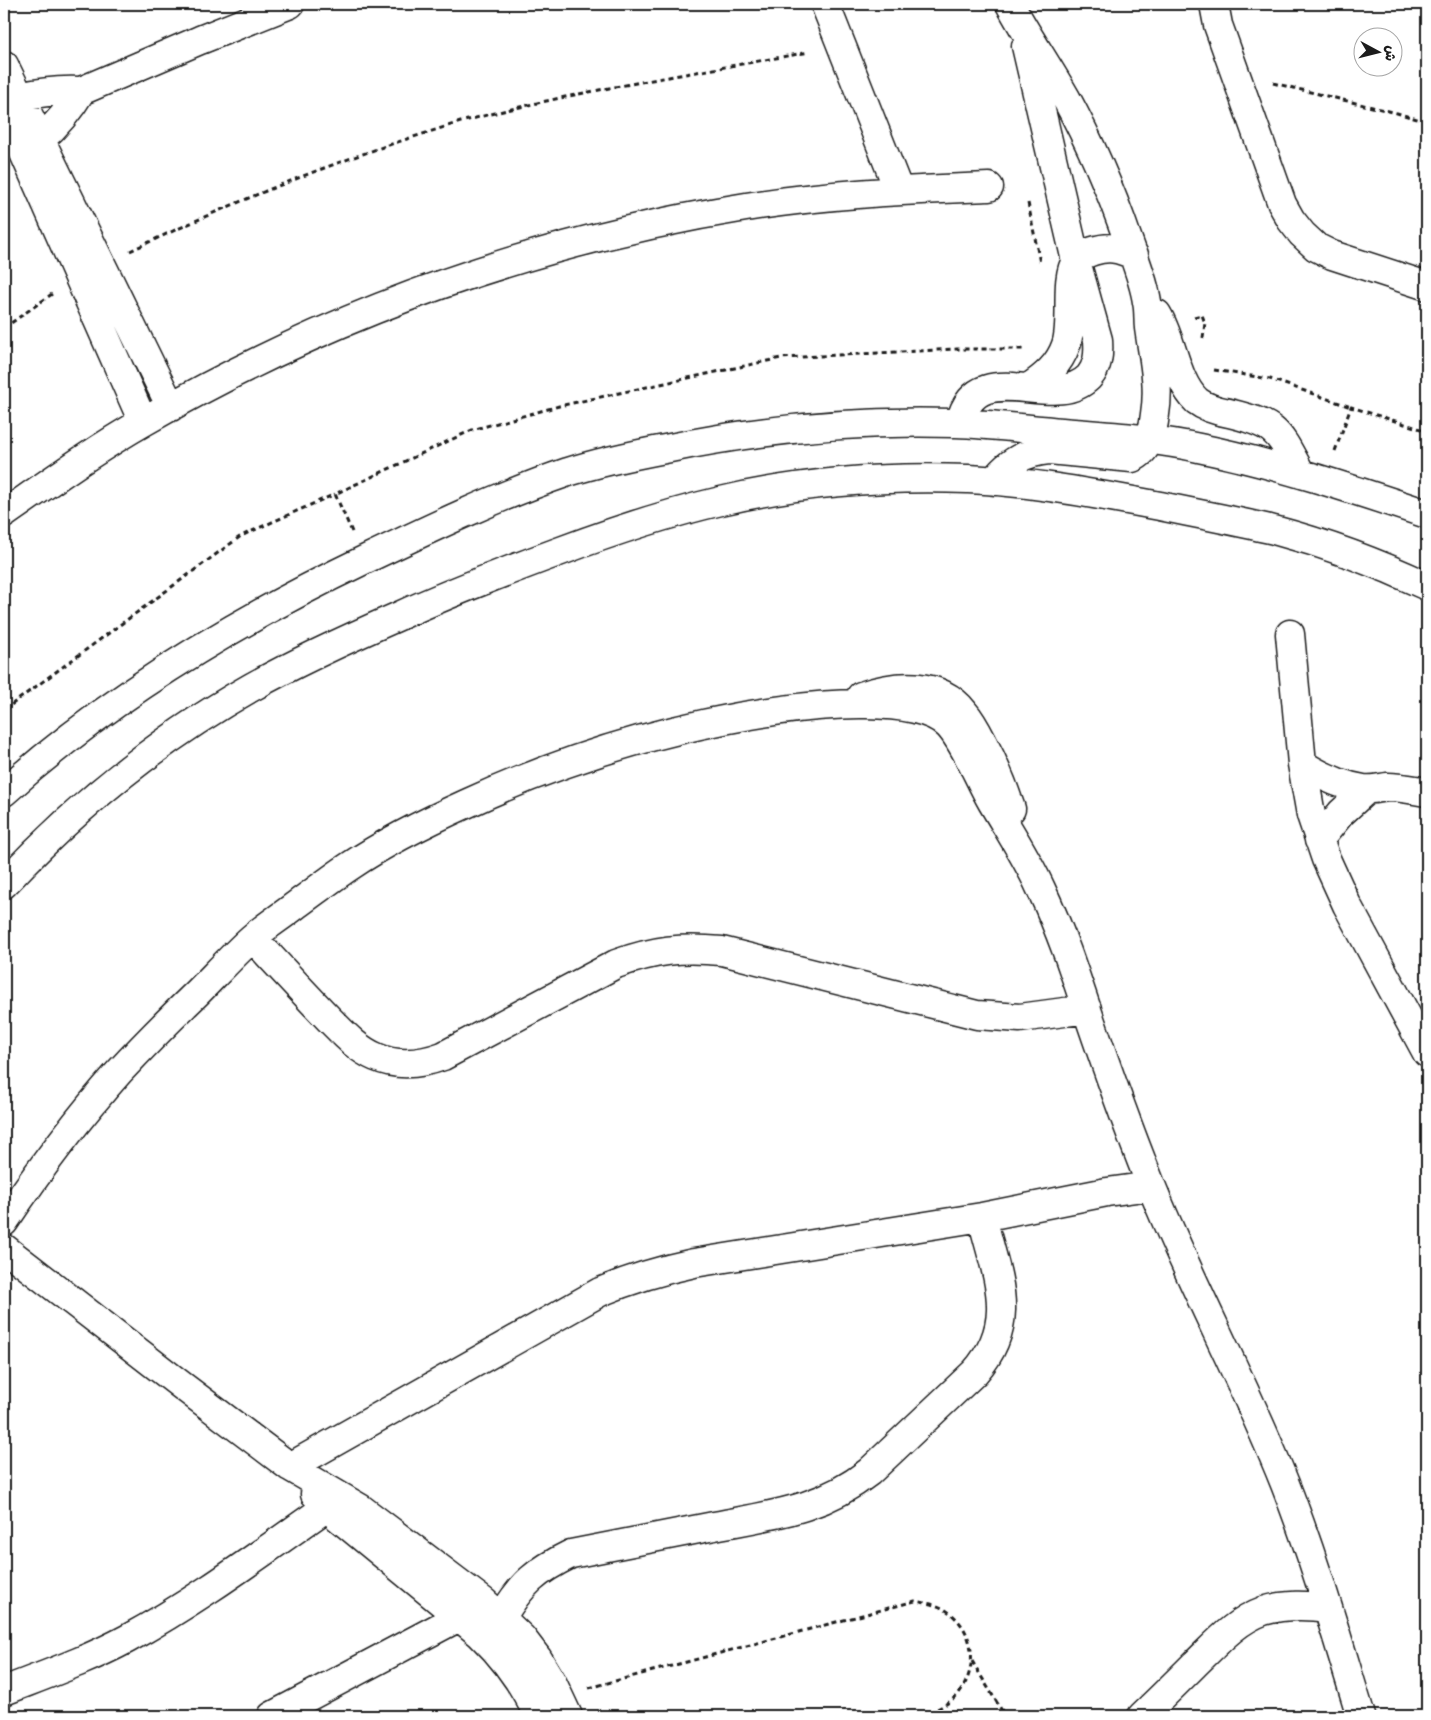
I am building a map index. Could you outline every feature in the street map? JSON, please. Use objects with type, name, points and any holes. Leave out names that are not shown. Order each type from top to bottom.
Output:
[{"type":"street","points":[[11,102],[39,92],[81,91],[290,4]]},
{"type":"street","points":[[825,4],[899,191]]},
{"type":"street","points":[[1214,4],[1218,25],[1282,204],[1291,220],[1316,247],[1332,256],[1427,286]]},
{"type":"street","points":[[1016,15],[1086,136],[1110,191],[1182,378],[1192,394],[1199,402],[1215,410],[1257,420],[1268,425],[1313,477]]},
{"type":"street","points":[[960,423],[966,405],[972,398],[990,388],[1001,386],[1059,389],[1071,388],[1082,383],[1090,375],[1099,353],[1098,340],[1076,261],[1016,15]]},
{"type":"street","points":[[4,65],[23,150],[90,270],[171,407]]},
{"type":"street","points":[[23,150],[56,126],[66,115],[81,91]]},
{"type":"street","points":[[4,514],[67,470],[143,422],[238,370],[378,307],[441,284],[523,257],[606,235],[747,207],[823,197],[989,187]]},
{"type":"street","points":[[1028,388],[1045,377],[1058,362],[1066,344],[1070,324],[1070,286],[1076,261],[1086,253],[1102,248],[1119,248],[1134,255]]},
{"type":"street","points":[[90,270],[143,422]]},
{"type":"street","points":[[994,481],[1012,462],[1036,451],[1049,450],[1132,458],[1144,451],[1150,439],[1158,388],[1149,327],[1155,312]]},
{"type":"street","points":[[4,792],[84,727],[164,672],[248,621],[332,575],[410,537],[498,499],[570,472],[634,455],[707,440],[819,426],[894,422],[960,423],[1150,439],[1199,448],[1313,477],[1427,514]]},
{"type":"street","points":[[4,884],[30,856],[84,806],[141,760],[201,718],[250,688],[300,661],[448,594],[608,534],[661,516],[723,500],[786,488],[850,481],[911,478],[971,479],[1031,484],[1092,493],[1274,530],[1334,548],[1393,570],[1427,586]]},
{"type":"street","points":[[1290,634],[1302,764],[1311,815],[1319,840],[1346,905],[1427,1052]]},
{"type":"street","points":[[4,1222],[71,1129],[119,1073],[170,1019],[253,938],[354,863],[400,837],[454,809],[534,775],[600,751],[669,731],[782,710],[844,703],[877,690],[914,687],[942,694],[954,701],[964,711],[998,773],[1017,826],[1024,853],[1059,929],[1151,1186],[1286,1485],[1308,1546],[1361,1716]]},
{"type":"street","points":[[1302,764],[1332,781],[1366,790],[1407,788],[1427,792]]},
{"type":"street","points":[[1319,840],[1340,813],[1366,790]]},
{"type":"street","points":[[253,938],[295,985],[361,1049],[376,1057],[392,1062],[409,1064],[427,1062],[443,1056],[616,964],[642,955],[669,950],[696,949],[722,951],[977,1015],[1006,1018],[1027,1017],[1087,1009]]},
{"type":"street","points":[[290,1467],[600,1292],[630,1280],[694,1263],[982,1217],[1107,1192],[1151,1186]]},
{"type":"street","points":[[502,1617],[514,1596],[530,1579],[549,1564],[571,1554],[799,1509],[837,1494],[869,1472],[975,1372],[986,1360],[994,1346],[1002,1316],[1001,1299],[982,1217]]},
{"type":"street","points":[[4,1248],[290,1467],[360,1508],[484,1602],[522,1638],[538,1659],[564,1706]]},
{"type":"street","points":[[290,1467],[327,1508],[480,1634],[499,1652],[516,1674],[538,1716]]},
{"type":"street","points":[[4,1691],[75,1663],[173,1613],[327,1508]]},
{"type":"street","points":[[1142,1716],[1227,1633],[1244,1621],[1263,1611],[1284,1606],[1304,1605],[1328,1608]]},
{"type":"street","points":[[272,1716],[459,1617]]},
{"type":"path","points":[[4,328],[90,270],[183,226],[276,186],[370,151],[467,120],[564,96],[842,46]]},
{"type":"path","points":[[1236,74],[1427,122]]},
{"type":"path","points":[[1155,312],[1202,315],[1205,323],[1202,340]]},
{"type":"path","points":[[4,710],[241,536],[472,430],[559,406],[781,358],[957,350],[1032,349]]},
{"type":"path","points":[[1212,369],[1270,379],[1427,431]]},
{"type":"path","points":[[1313,477],[1350,407]]},
{"type":"path","points":[[335,494],[365,560]]},
{"type":"path","points":[[564,1706],[915,1601],[930,1603],[944,1609],[956,1618],[965,1631],[970,1644],[971,1660],[970,1672],[958,1694],[943,1706],[920,1716]]},
{"type":"path","points":[[971,1660],[1005,1716]]}]
